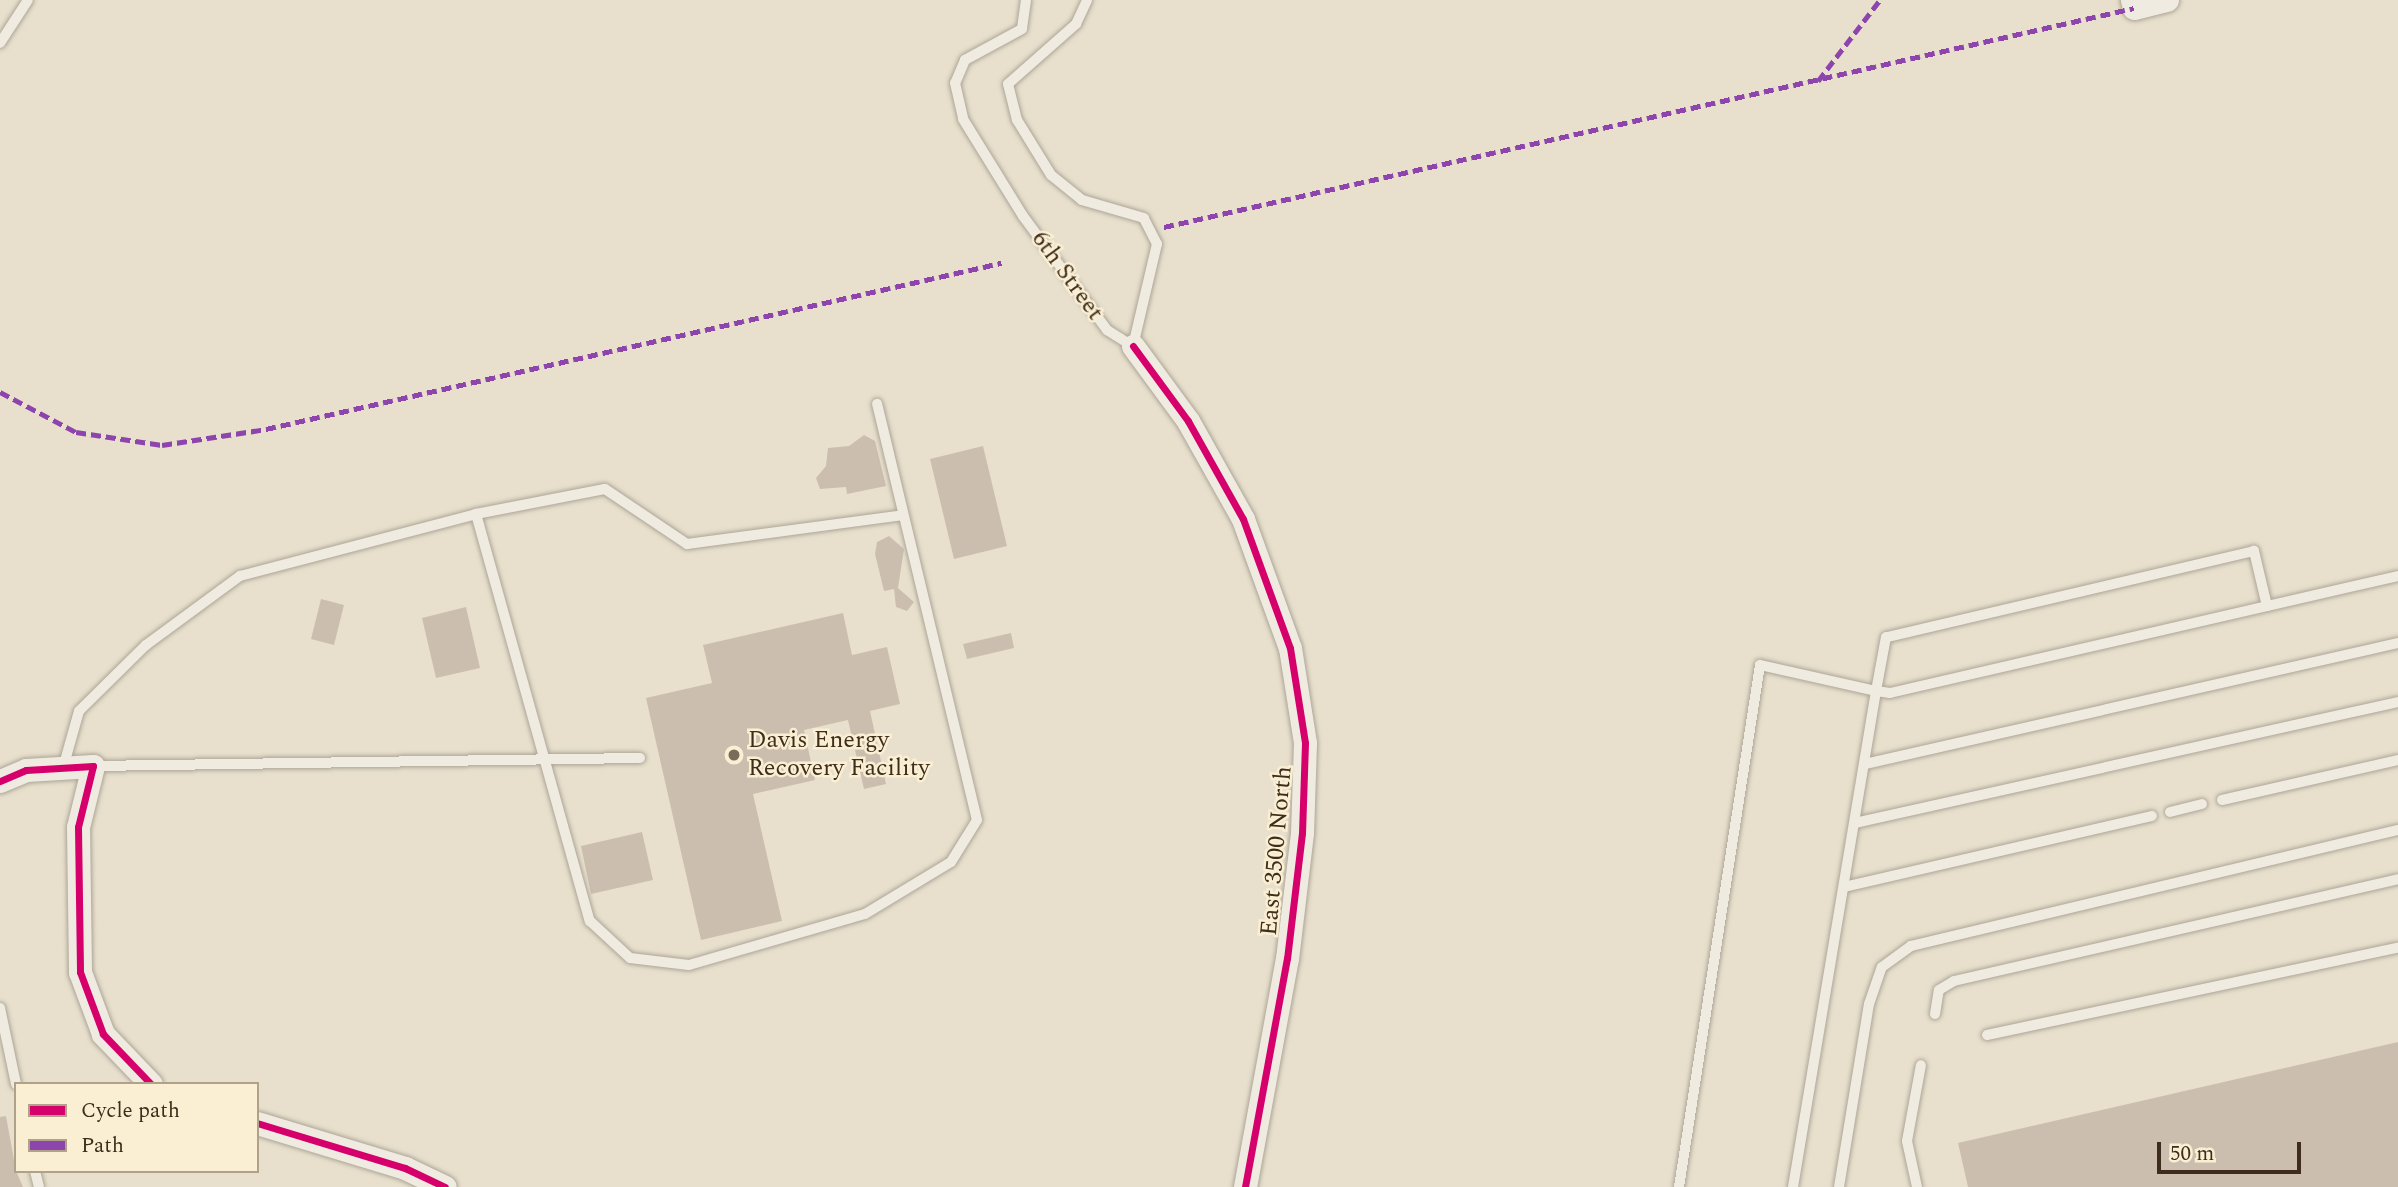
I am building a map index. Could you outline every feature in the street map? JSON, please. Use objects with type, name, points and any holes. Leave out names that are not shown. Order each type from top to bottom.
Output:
[{"type":"street","points":[[2133,4],[2167,0]]},
{"type":"street","name":"East 3500 North","points":[[1133,346],[1188,421],[1243,519],[1290,648],[1305,743],[1302,833],[1287,958],[1245,1187]]},
{"type":"street","points":[[0,781],[26,770],[93,766],[78,827],[80,972],[103,1034],[149,1082]]},
{"type":"street","points":[[259,1125],[405,1168],[445,1187]]},
{"type":"lane","points":[[0,43],[28,0]]},
{"type":"lane","name":"6th Street","points":[[1026,0],[1022,29],[965,60],[955,83],[963,119],[1107,330],[1133,346],[1157,244],[1144,218],[1082,200],[1051,175],[1017,120],[1008,84],[1076,24],[1087,0]]},
{"type":"lane","points":[[475,514],[590,920],[630,958],[689,965],[865,914],[951,862],[977,820],[877,404]]},
{"type":"lane","points":[[63,768],[79,711],[146,645],[240,576],[475,514],[605,489],[687,544],[903,516]]},
{"type":"lane","points":[[1793,1187],[1886,637],[2254,551],[2267,606]]},
{"type":"lane","points":[[1679,1187],[1760,666],[1890,693],[2398,576]]},
{"type":"lane","points":[[1865,764],[2398,643]]},
{"type":"lane","points":[[1855,823],[2398,702]]},
{"type":"lane","points":[[93,766],[640,758]]},
{"type":"lane","points":[[2222,800],[2398,760]]},
{"type":"lane","points":[[2170,812],[2202,804]]},
{"type":"lane","points":[[1844,887],[2152,816]]},
{"type":"lane","points":[[1839,1187],[1869,1004],[1882,967],[1911,946],[2398,830]]},
{"type":"lane","points":[[1935,1014],[1940,990],[1954,981],[2398,879]]},
{"type":"lane","points":[[1987,1035],[2398,948]]},
{"type":"lane","points":[[0,1008],[16,1082]]},
{"type":"lane","points":[[1917,1187],[1907,1141],[1921,1065]]},
{"type":"building","points":[[864,435],[875,441],[886,486],[847,494],[846,487],[820,489],[816,478],[826,466],[828,448],[849,446]]},
{"type":"building","points":[[983,446],[1007,546],[954,559],[930,459]]},
{"type":"building","points":[[889,536],[904,549],[898,588],[914,602],[907,611],[896,607],[894,589],[884,591],[875,554],[877,542]]},
{"type":"building","points":[[321,599],[344,605],[334,645],[311,639]]},
{"type":"building","points":[[466,607],[480,668],[436,678],[422,618]]},
{"type":"building","name":"Davis Energy Recovery Facility","points":[[843,613],[852,655],[887,647],[900,704],[870,711],[886,784],[864,789],[848,720],[804,730],[815,780],[753,794],[782,921],[701,940],[646,698],[712,683],[703,645]]},
{"type":"building","points":[[1011,633],[1014,648],[967,659],[963,644]]},
{"type":"building","points":[[642,832],[653,880],[591,894],[581,846]]},
{"type":"building","points":[[2398,1042],[2398,1187],[1968,1187],[1958,1143]]},
{"type":"building","points":[[6,1116],[14,1173],[17,1173],[23,1187],[0,1187],[0,1117]]},
{"type":"marked path","points":[[1818,81],[1880,0]]},
{"type":"marked path","points":[[1164,227],[2134,8]]},
{"type":"marked path","points":[[0,392],[76,432],[162,445],[266,429],[1001,263]]},
{"type":"cycle path","points":[[1133,346],[1188,421],[1243,519],[1290,648],[1305,743],[1302,833],[1287,958],[1245,1187]]},
{"type":"cycle path","points":[[0,781],[26,770],[93,766],[78,827],[80,972],[103,1034],[149,1082]]},
{"type":"cycle path","points":[[259,1124],[405,1168],[445,1187]]},
{"type":"place","name":"Davis Energy Recovery Facility","points":[[734,755]]}]
